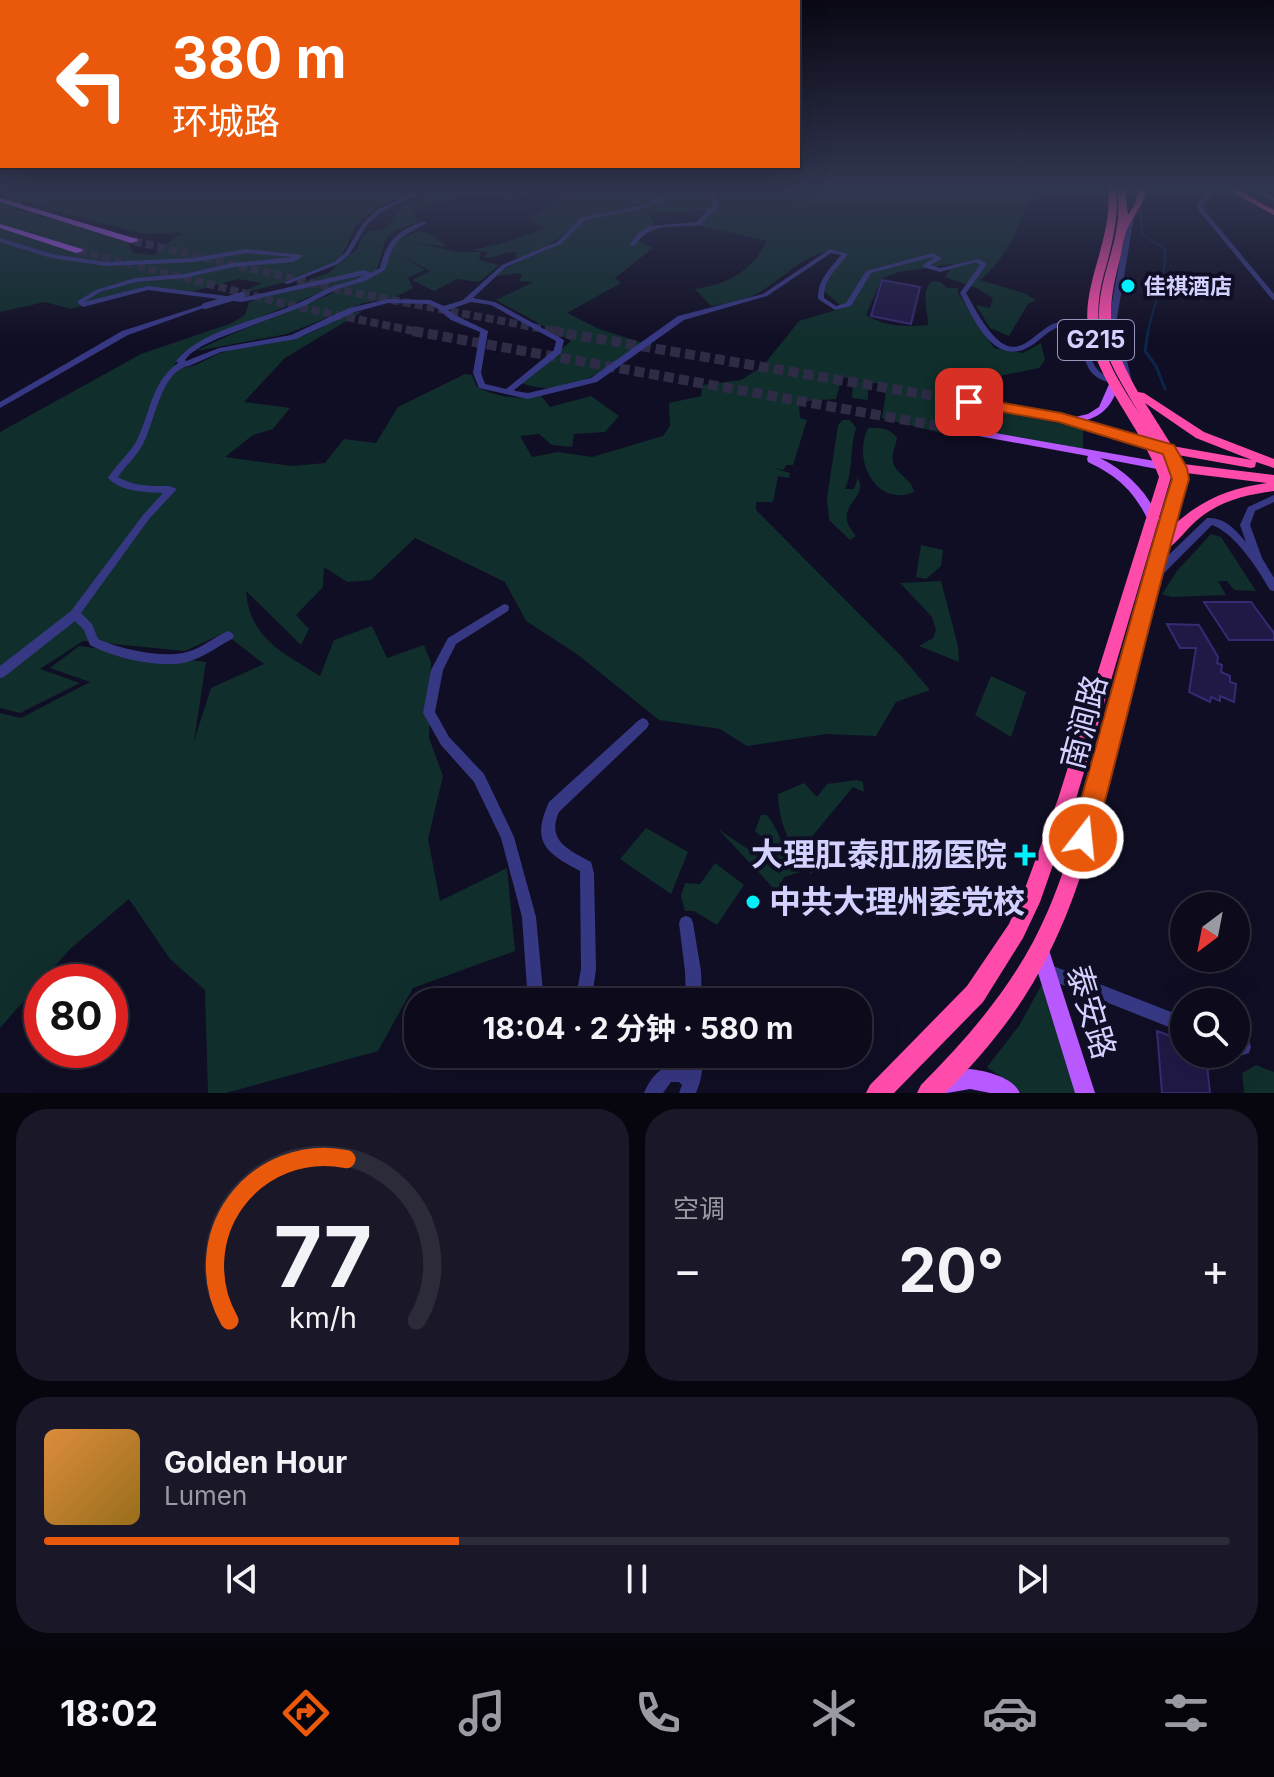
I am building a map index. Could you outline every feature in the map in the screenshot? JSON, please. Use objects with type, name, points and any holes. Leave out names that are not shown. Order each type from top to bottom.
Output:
[{"type":"highway","name":"G215","points":[[1112,240],[1092,313],[1097,344],[1153,447]]},
{"type":"highway","name":"G215","points":[[1114,240],[1104,316],[1109,346],[1170,461]]},
{"type":"highway","points":[[1129,385],[1189,429],[1274,465]]},
{"type":"highway","points":[[1153,447],[1170,461],[1274,479]]},
{"type":"highway","points":[[1170,461],[1274,465]]},
{"type":"highway","name":"南涧路","points":[[878,1093],[975,994],[1016,931],[1051,849],[1170,461]]},
{"type":"highway","name":"南涧路","points":[[932,1091],[998,1018],[1040,950],[1057,912],[1087,825],[1123,695],[1150,580],[1181,479],[1170,461]]},
{"type":"highway","points":[[1159,551],[1200,509],[1232,495],[1274,486]]},
{"type":"main road","points":[[44,240],[79,251]]},
{"type":"main road","points":[[969,402],[1084,419],[1101,412],[1108,403],[1115,382]]},
{"type":"main road","points":[[1061,418],[1153,447]]},
{"type":"main road","points":[[955,429],[1078,453],[1170,461]]},
{"type":"main road","points":[[1078,453],[1105,465],[1129,483],[1144,499],[1153,519]]},
{"type":"main road","name":"泰安路","points":[[1040,950],[1085,1093]]},
{"type":"main road","points":[[932,1091],[967,1078],[987,1081],[1010,1093]]},
{"type":"street","points":[[0,240],[51,256],[106,264],[194,260],[246,251],[300,256],[293,260],[233,265],[184,276],[128,282],[87,296],[80,302],[83,305],[143,288],[237,300],[278,289],[336,263],[347,254],[355,240]]},
{"type":"street","points":[[183,363],[180,360],[182,356],[214,338],[383,269],[386,251],[395,240]]},
{"type":"street","points":[[466,301],[504,266],[562,240]]},
{"type":"street","points":[[633,245],[636,240]]},
{"type":"street","points":[[1127,240],[1113,318],[1119,347],[1127,364],[1129,385]]},
{"type":"street","points":[[1226,240],[1274,298]]},
{"type":"street","points":[[0,673],[75,614],[146,517],[172,489],[119,485],[113,478],[134,452],[148,427],[170,371],[183,363],[194,363],[224,349],[293,337],[349,311],[381,302],[426,302],[484,331],[477,373],[482,386],[528,396],[594,380],[681,318],[765,295],[835,250],[845,256],[832,266],[822,281],[820,296],[829,307],[840,309],[849,305],[868,272],[933,255],[939,259],[925,266],[933,270],[978,260],[984,264],[963,293],[997,343],[1011,350],[1020,349],[1059,323],[1068,324],[1075,329],[1093,371],[1105,380],[1115,382]]},
{"type":"street","points":[[0,405],[131,329],[242,295],[368,273],[362,280]]},
{"type":"street","points":[[441,308],[466,301],[495,303],[560,340],[558,351],[516,383],[510,389],[512,393]]},
{"type":"street","points":[[1257,559],[1257,550],[1246,532],[1245,519],[1255,506],[1274,498]]},
{"type":"street","points":[[1150,580],[1212,521],[1225,525],[1243,550],[1257,559],[1274,587]]},
{"type":"street","points":[[504,608],[452,641],[437,670],[429,713],[445,741],[479,778],[507,837],[529,917],[535,988]]},
{"type":"street","points":[[75,614],[88,627],[94,642],[114,650],[180,658],[202,651],[228,636]]},
{"type":"street","points":[[586,988],[589,980],[587,912],[590,885],[586,867],[559,852],[547,836],[547,819],[554,807],[643,724]]},
{"type":"street","points":[[686,923],[694,988]]},
{"type":"street","points":[[1048,972],[1170,1020]]},
{"type":"street","points":[[689,1088],[694,1068]]},
{"type":"street","points":[[652,1093],[667,1074],[682,1074],[689,1088]]},
{"type":"green space","points":[[0,240],[129,240],[133,241],[128,243],[133,253],[153,255],[172,240],[349,240],[339,258],[324,268],[234,296],[262,283],[238,279],[191,292],[143,287],[71,309],[45,302],[0,312]]},
{"type":"green space","points":[[361,240],[386,240],[376,271],[385,269],[398,240],[439,240],[448,247],[412,242],[458,252],[481,252],[479,260],[499,265],[479,282],[457,279],[434,291],[412,280],[430,271],[394,252],[425,270],[408,278],[413,288],[391,299],[363,303],[287,334],[196,351],[340,290],[341,284],[216,335],[184,352],[174,365],[189,367],[225,352],[306,335],[363,311],[285,358],[244,402],[290,408],[273,429],[253,435],[225,457],[292,466],[325,463],[344,439],[376,443],[398,407],[465,374],[472,375],[477,387],[485,391],[508,397],[541,396],[550,407],[591,396],[619,416],[605,432],[574,434],[572,447],[552,445],[539,434],[520,436],[532,457],[558,452],[592,457],[663,436],[670,426],[669,403],[701,396],[702,385],[741,380],[763,366],[799,321],[843,308],[824,291],[833,267],[847,256],[837,251],[813,256],[749,297],[711,306],[695,289],[718,284],[737,275],[761,252],[767,241],[763,240],[1012,240],[996,264],[980,280],[1024,293],[1036,300],[1028,304],[1009,336],[990,328],[976,305],[990,308],[993,298],[945,277],[953,264],[899,272],[882,278],[866,315],[896,325],[928,325],[926,295],[929,285],[933,281],[941,282],[947,288],[958,288],[958,293],[994,348],[1023,353],[1041,343],[1045,360],[1039,368],[976,381],[968,406],[1083,428],[1083,451],[955,427],[956,434],[949,435],[882,418],[887,385],[868,382],[868,400],[852,398],[853,380],[863,381],[842,377],[836,399],[807,401],[799,406],[800,418],[807,420],[793,465],[786,465],[784,470],[773,468],[790,473],[789,478],[778,476],[773,502],[756,502],[756,510],[902,657],[930,690],[896,702],[876,736],[826,734],[747,746],[720,729],[659,720],[577,654],[526,621],[505,582],[415,538],[371,580],[347,582],[324,567],[323,587],[296,615],[309,629],[301,645],[246,591],[254,621],[261,633],[281,651],[320,676],[334,640],[372,626],[387,658],[424,645],[431,663],[429,738],[443,776],[428,839],[440,901],[507,868],[515,951],[413,988],[404,988],[404,1004],[378,1051],[226,1093],[208,1093],[205,990],[170,959],[129,899],[57,964],[24,964],[24,1001],[0,1028],[0,713],[21,718],[90,682],[50,668],[79,646],[206,662],[194,741],[211,688],[264,664],[224,633],[185,651],[83,641],[40,669],[80,683],[20,713],[0,708],[0,432],[141,354],[232,323],[245,315],[249,302],[328,273],[357,249]]},
{"type":"green space","points":[[512,240],[557,240],[531,254],[515,258],[516,252],[483,258],[488,252],[473,250]]},
{"type":"green space","points":[[560,240],[637,240],[653,248],[615,278],[621,283],[567,313],[599,329],[643,343],[586,380],[554,388],[521,383],[571,341],[496,300],[533,282],[519,281],[522,275],[519,273],[496,276]]},
{"type":"green space","points":[[843,420],[850,420],[856,428],[845,489],[854,489],[858,478],[860,486],[848,510],[849,526],[856,536],[850,540],[829,520],[827,498],[838,425]]},
{"type":"green space","points":[[868,428],[888,430],[897,438],[893,462],[914,492],[900,495],[889,493],[871,478],[863,454]]},
{"type":"green space","points":[[1211,534],[1221,537],[1256,591],[1234,590],[1227,581],[1218,581],[1226,595],[1171,597],[1162,594],[1177,571]]},
{"type":"green space","points":[[921,545],[943,550],[941,566],[926,579],[916,577]]},
{"type":"green space","points":[[941,581],[958,646],[959,662],[919,646],[933,638],[936,630],[932,617],[900,583]]},
{"type":"green space","points":[[991,676],[1026,692],[1011,737],[975,715]]},
{"type":"green space","points":[[863,782],[864,792],[853,787],[810,839],[827,859],[811,874],[787,837],[778,794],[804,783],[817,797],[827,784]]},
{"type":"green space","points":[[761,815],[767,815],[772,822],[800,872],[784,877],[777,892],[718,829],[770,864],[775,849],[755,831]]},
{"type":"green space","points":[[646,828],[688,852],[671,894],[620,859]]},
{"type":"green space","points":[[715,863],[744,885],[717,925],[694,911],[685,911],[681,896],[685,883],[700,884]]},
{"type":"green space","points":[[1042,984],[1076,1093],[1022,1093],[987,1067],[1019,1026]]},
{"type":"green space","points":[[1256,1065],[1274,1072],[1274,1093],[1244,1093],[1242,1073]]},
{"type":"building","points":[[882,280],[920,287],[911,324],[871,316]]},
{"type":"building","points":[[1204,602],[1251,602],[1274,633],[1274,640],[1229,640]]},
{"type":"building","points":[[1167,624],[1199,625],[1218,657],[1217,663],[1222,665],[1221,672],[1230,676],[1230,682],[1236,684],[1234,702],[1220,696],[1220,701],[1211,697],[1210,702],[1189,692],[1196,648],[1180,648]]},
{"type":"building","points":[[1157,1031],[1170,1036],[1170,1068],[1207,1068],[1210,1093],[1162,1093]]},
{"type":"waterway","points":[[1148,333],[1165,257],[1164,248],[1150,240]]},
{"type":"waterway","points":[[1148,331],[1145,351],[1156,366],[1165,389]]},
{"type":"tunnel","points":[[134,241],[341,290],[564,333]]},
{"type":"tunnel","points":[[79,251],[294,306],[416,332]]},
{"type":"tunnel","points":[[552,331],[969,402]]},
{"type":"tunnel","points":[[416,332],[955,429]]},
{"type":"tunnel","points":[[416,332],[423,333]]},
{"type":"place","name":"佳祺酒店","points":[[1128,286]]},
{"type":"place","name":"大理肛泰肛肠医院","points":[[1025,855]]},
{"type":"place","name":"中共大理州委党校","points":[[753,902]]},
{"type":"route","points":[[969,402],[1061,418],[1168,449],[1179,468],[1181,479],[1150,580],[1123,695],[1083,838]]}]
